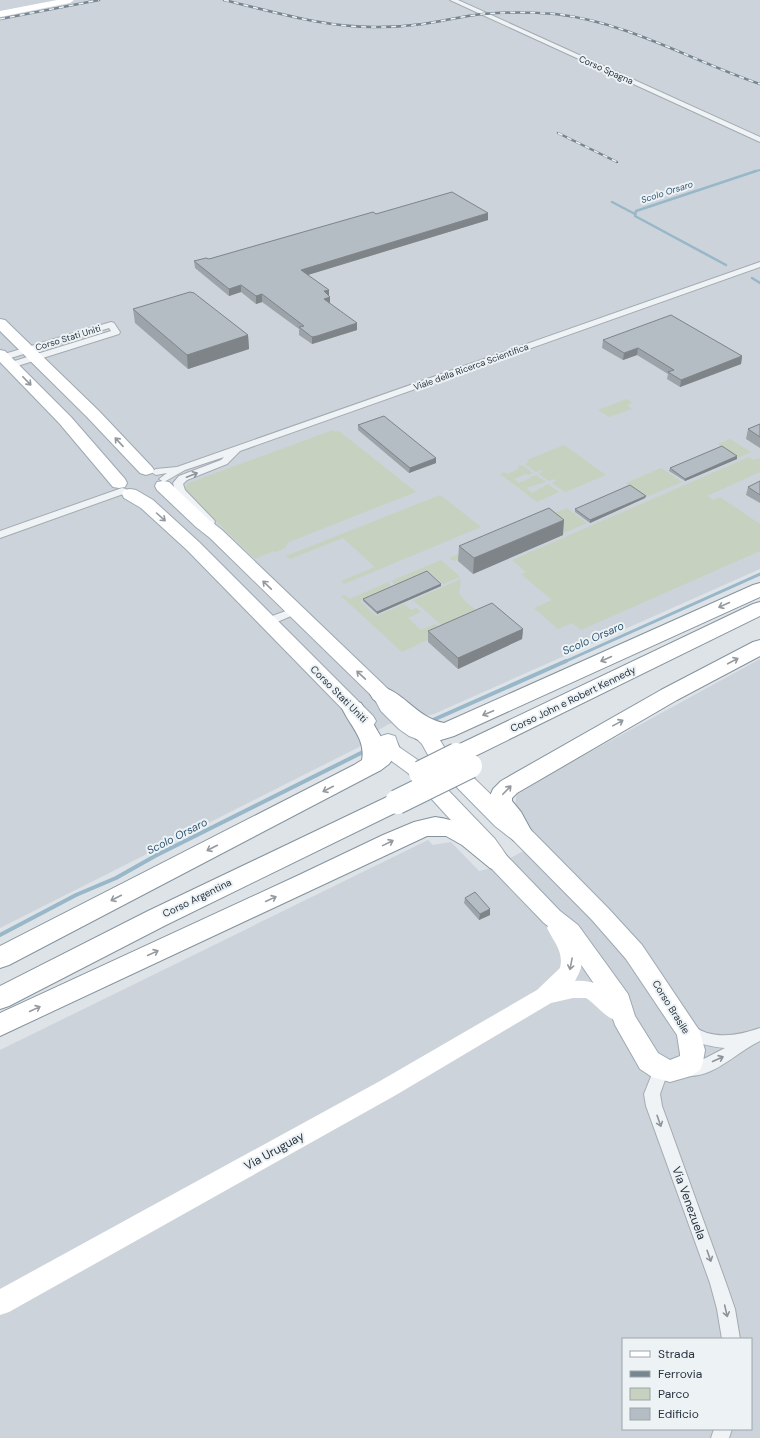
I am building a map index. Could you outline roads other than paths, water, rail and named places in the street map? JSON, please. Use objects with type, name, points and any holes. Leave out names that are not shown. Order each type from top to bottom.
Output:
[{"type":"highway","points":[[420,733],[431,735],[446,731],[760,589]]},
{"type":"highway","name":"Corso John e Robert Kennedy","points":[[391,796],[455,759],[760,608]]},
{"type":"highway","name":"Corso John e Robert Kennedy","points":[[455,759],[630,685],[760,623]]},
{"type":"highway","points":[[521,834],[513,818],[502,806],[500,801],[509,787],[669,695],[760,647]]},
{"type":"highway","points":[[381,694],[396,704],[413,720],[426,726],[446,731]]},
{"type":"highway","points":[[353,708],[357,719],[374,740],[376,749],[392,756]]},
{"type":"highway","points":[[0,958],[392,756]]},
{"type":"highway","name":"Corso Argentina","points":[[0,981],[391,796]]},
{"type":"highway","name":"Corso Argentina","points":[[0,998],[391,796]]},
{"type":"highway","points":[[0,1025],[309,882],[393,840],[423,828],[434,826],[455,829],[474,840],[481,848],[499,862]]},
{"type":"main road","name":"Corso Stati Uniti","points":[[0,323],[202,523],[216,534],[381,694],[388,706],[406,724],[455,759]]},
{"type":"main road","name":"Corso Stati Uniti","points":[[5,359],[65,420],[124,489],[147,504],[193,546],[353,708]]},
{"type":"main road","points":[[136,471],[157,477],[156,491],[146,495],[124,489],[127,474],[136,471]]},
{"type":"main road","points":[[420,733],[404,730],[390,737],[392,756],[487,845],[499,862],[552,917],[570,931],[619,1001],[624,1018],[649,1061],[666,1074]]},
{"type":"main road","name":"Corso Brasile","points":[[455,759],[503,820],[521,834],[600,914],[634,952],[687,1030],[694,1052],[691,1062],[666,1074]]},
{"type":"street","points":[[0,9],[46,0]]},
{"type":"street","points":[[0,14],[70,0]]},
{"type":"street","name":"Corso Spagna","points":[[453,0],[760,140]]},
{"type":"street","name":"Viale della Ricerca Scientifica","points":[[157,477],[237,448],[374,402],[760,264]]},
{"type":"street","name":"Corso Stati Uniti","points":[[5,359],[32,354],[116,332],[111,325],[32,354]]},
{"type":"street","points":[[216,534],[209,521],[180,491],[178,483],[183,478],[224,462],[237,448]]},
{"type":"street","points":[[0,535],[124,489]]},
{"type":"street","points":[[268,622],[294,611]]},
{"type":"street","name":"Via Uruguay","points":[[0,1303],[388,1088],[545,996],[564,980],[573,963],[569,945],[560,935],[552,917]]},
{"type":"street","name":"Via Uruguay","points":[[545,996],[584,988],[594,991],[604,997],[624,1018]]},
{"type":"street","points":[[687,1030],[703,1038],[720,1042],[755,1036]]},
{"type":"street","points":[[666,1074],[698,1069],[726,1055],[755,1036]]},
{"type":"street","name":"Via Venezuela","points":[[666,1074],[652,1094],[654,1106],[716,1276],[726,1309],[731,1338]]},
{"type":"waterway","name":"Scolo Orsaro","points":[[753,172],[760,170]]},
{"type":"waterway","name":"Scolo Orsaro","points":[[726,265],[635,216],[636,211],[753,172]]},
{"type":"waterway","points":[[612,202],[635,214]]},
{"type":"waterway","name":"Scolo Orsaro","points":[[752,278],[760,283]]},
{"type":"waterway","name":"Scolo Orsaro","points":[[564,662],[760,574]]},
{"type":"waterway","name":"Scolo Orsaro","points":[[433,720],[566,661]]},
{"type":"waterway","name":"Scolo Orsaro","points":[[0,935],[76,895],[116,878],[155,856],[363,752]]},
{"type":"railway","points":[[0,19],[99,0]]},
{"type":"railway","points":[[224,0],[319,22],[358,27],[412,25],[492,13],[519,12],[555,14],[582,18],[608,25],[659,43],[760,84]]},
{"type":"railway","points":[[558,133],[617,162]]}]
